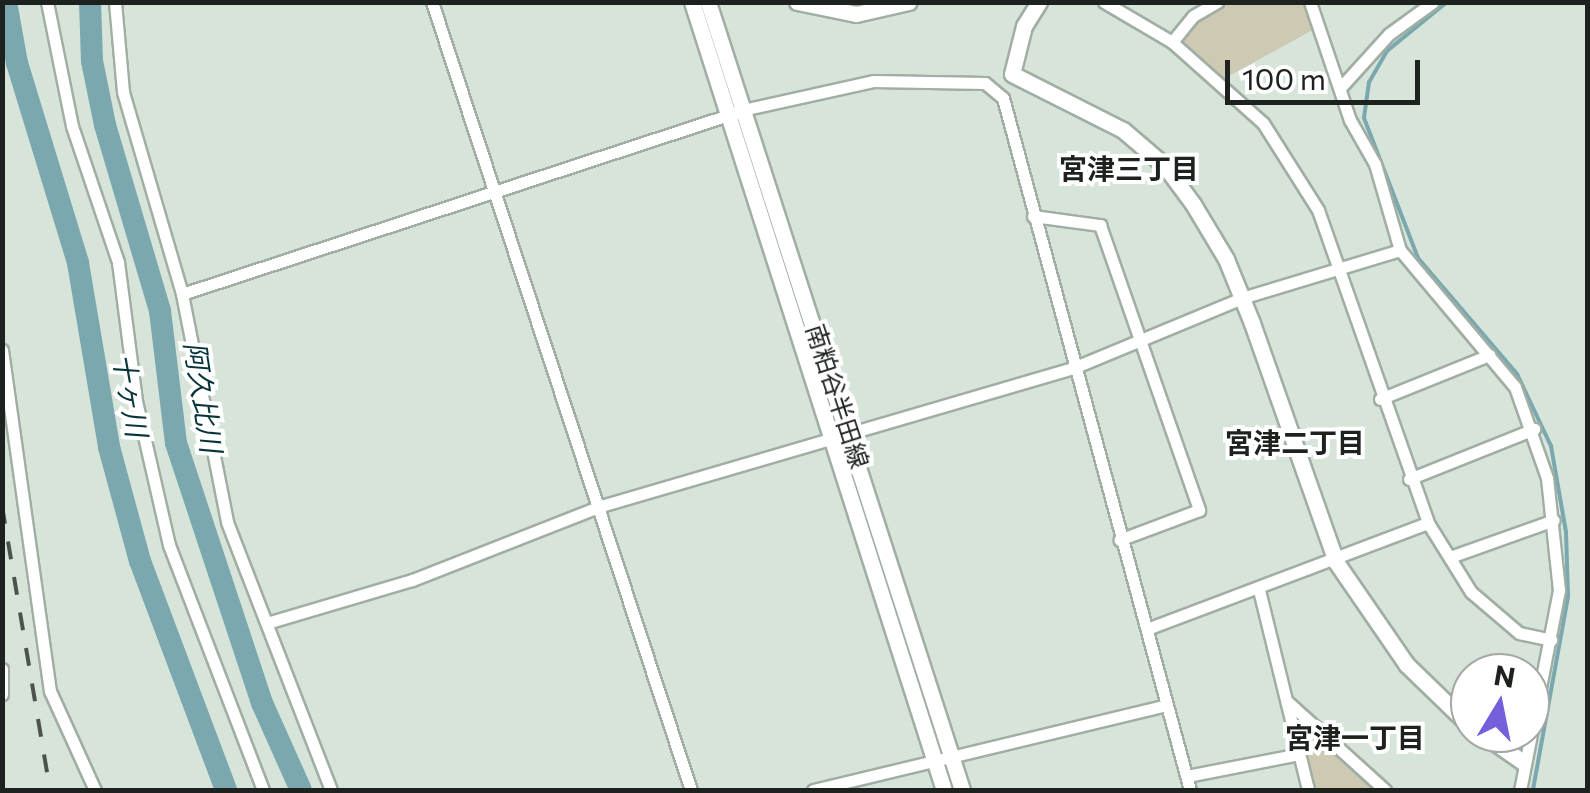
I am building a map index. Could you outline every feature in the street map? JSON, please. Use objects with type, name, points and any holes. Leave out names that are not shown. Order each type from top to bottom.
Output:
[{"type":"main road","name":"南粕谷半田線","points":[[692,2],[834,442],[943,755],[962,790]]},
{"type":"main road","name":"南粕谷半田線","points":[[708,2],[747,110],[850,436],[943,755],[944,790]]},
{"type":"main road","points":[[797,2],[856,14],[909,2]]},
{"type":"main road","points":[[1039,2],[1024,26],[1012,74],[1122,130],[1165,166],[1226,258],[1336,562],[1406,664],[1450,707]]},
{"type":"main road","points":[[1510,753],[1524,762]]},
{"type":"street","points":[[47,2],[72,126],[118,262],[136,401],[170,545],[262,790]]},
{"type":"street","points":[[115,2],[123,92],[182,294],[208,452],[267,623],[331,790]]},
{"type":"street","points":[[432,2],[499,191],[690,790]]},
{"type":"street","points":[[1104,2],[1172,42],[1263,124],[1318,210],[1408,479],[1428,523],[1471,592],[1519,633],[1551,640]]},
{"type":"street","points":[[1172,42],[1194,16],[1217,2]]},
{"type":"street","points":[[1310,2],[1340,88],[1374,164],[1400,250],[1514,386],[1534,429],[1554,520],[1559,590],[1520,790]]},
{"type":"street","points":[[1340,88],[1389,34],[1432,2]]},
{"type":"street","points":[[182,294],[747,110],[874,81],[985,83],[1004,98],[1032,216],[1190,790]]},
{"type":"street","points":[[1032,216],[1100,225],[1199,510],[1120,540]]},
{"type":"street","points":[[267,623],[412,580],[601,506],[834,442],[1073,368],[1242,298],[1400,250]]},
{"type":"street","points":[[2,350],[50,691],[95,790]]},
{"type":"street","points":[[1380,399],[1490,354]]},
{"type":"street","points":[[1408,479],[1534,429]]},
{"type":"street","points":[[1450,557],[1554,520]]},
{"type":"street","points":[[1147,629],[1336,562],[1428,523]]},
{"type":"street","points":[[1259,590],[1308,790]]},
{"type":"street","points":[[2,669],[2,694]]},
{"type":"street","points":[[813,790],[943,755],[1166,704]]},
{"type":"street","points":[[1288,704],[1385,790]]},
{"type":"street","points":[[1188,776],[1299,754]]},
{"type":"shaded area","points":[[1217,3],[1310,3],[1318,27],[1220,81],[1172,42],[1193,16]]},
{"type":"shaded area","points":[[1311,724],[1385,790],[1309,790],[1296,731]]},
{"type":"waterway","name":"十ヶ川","points":[[6,2],[17,63],[78,263],[109,447],[140,561],[226,790]]},
{"type":"waterway","name":"阿久比川","points":[[90,2],[92,61],[105,125],[160,311],[176,443],[262,703],[301,790]]},
{"type":"waterway","points":[[1447,2],[1387,51],[1369,82],[1364,118],[1418,258],[1517,374],[1551,446],[1566,532],[1568,597],[1533,790]]},
{"type":"railway","points":[[2,506],[50,790]]},
{"type":"district","name":"宮津三丁目","points":[[1129,168]]},
{"type":"district","name":"宮津二丁目","points":[[1295,442]]},
{"type":"district","name":"宮津一丁目","points":[[1355,737]]}]
